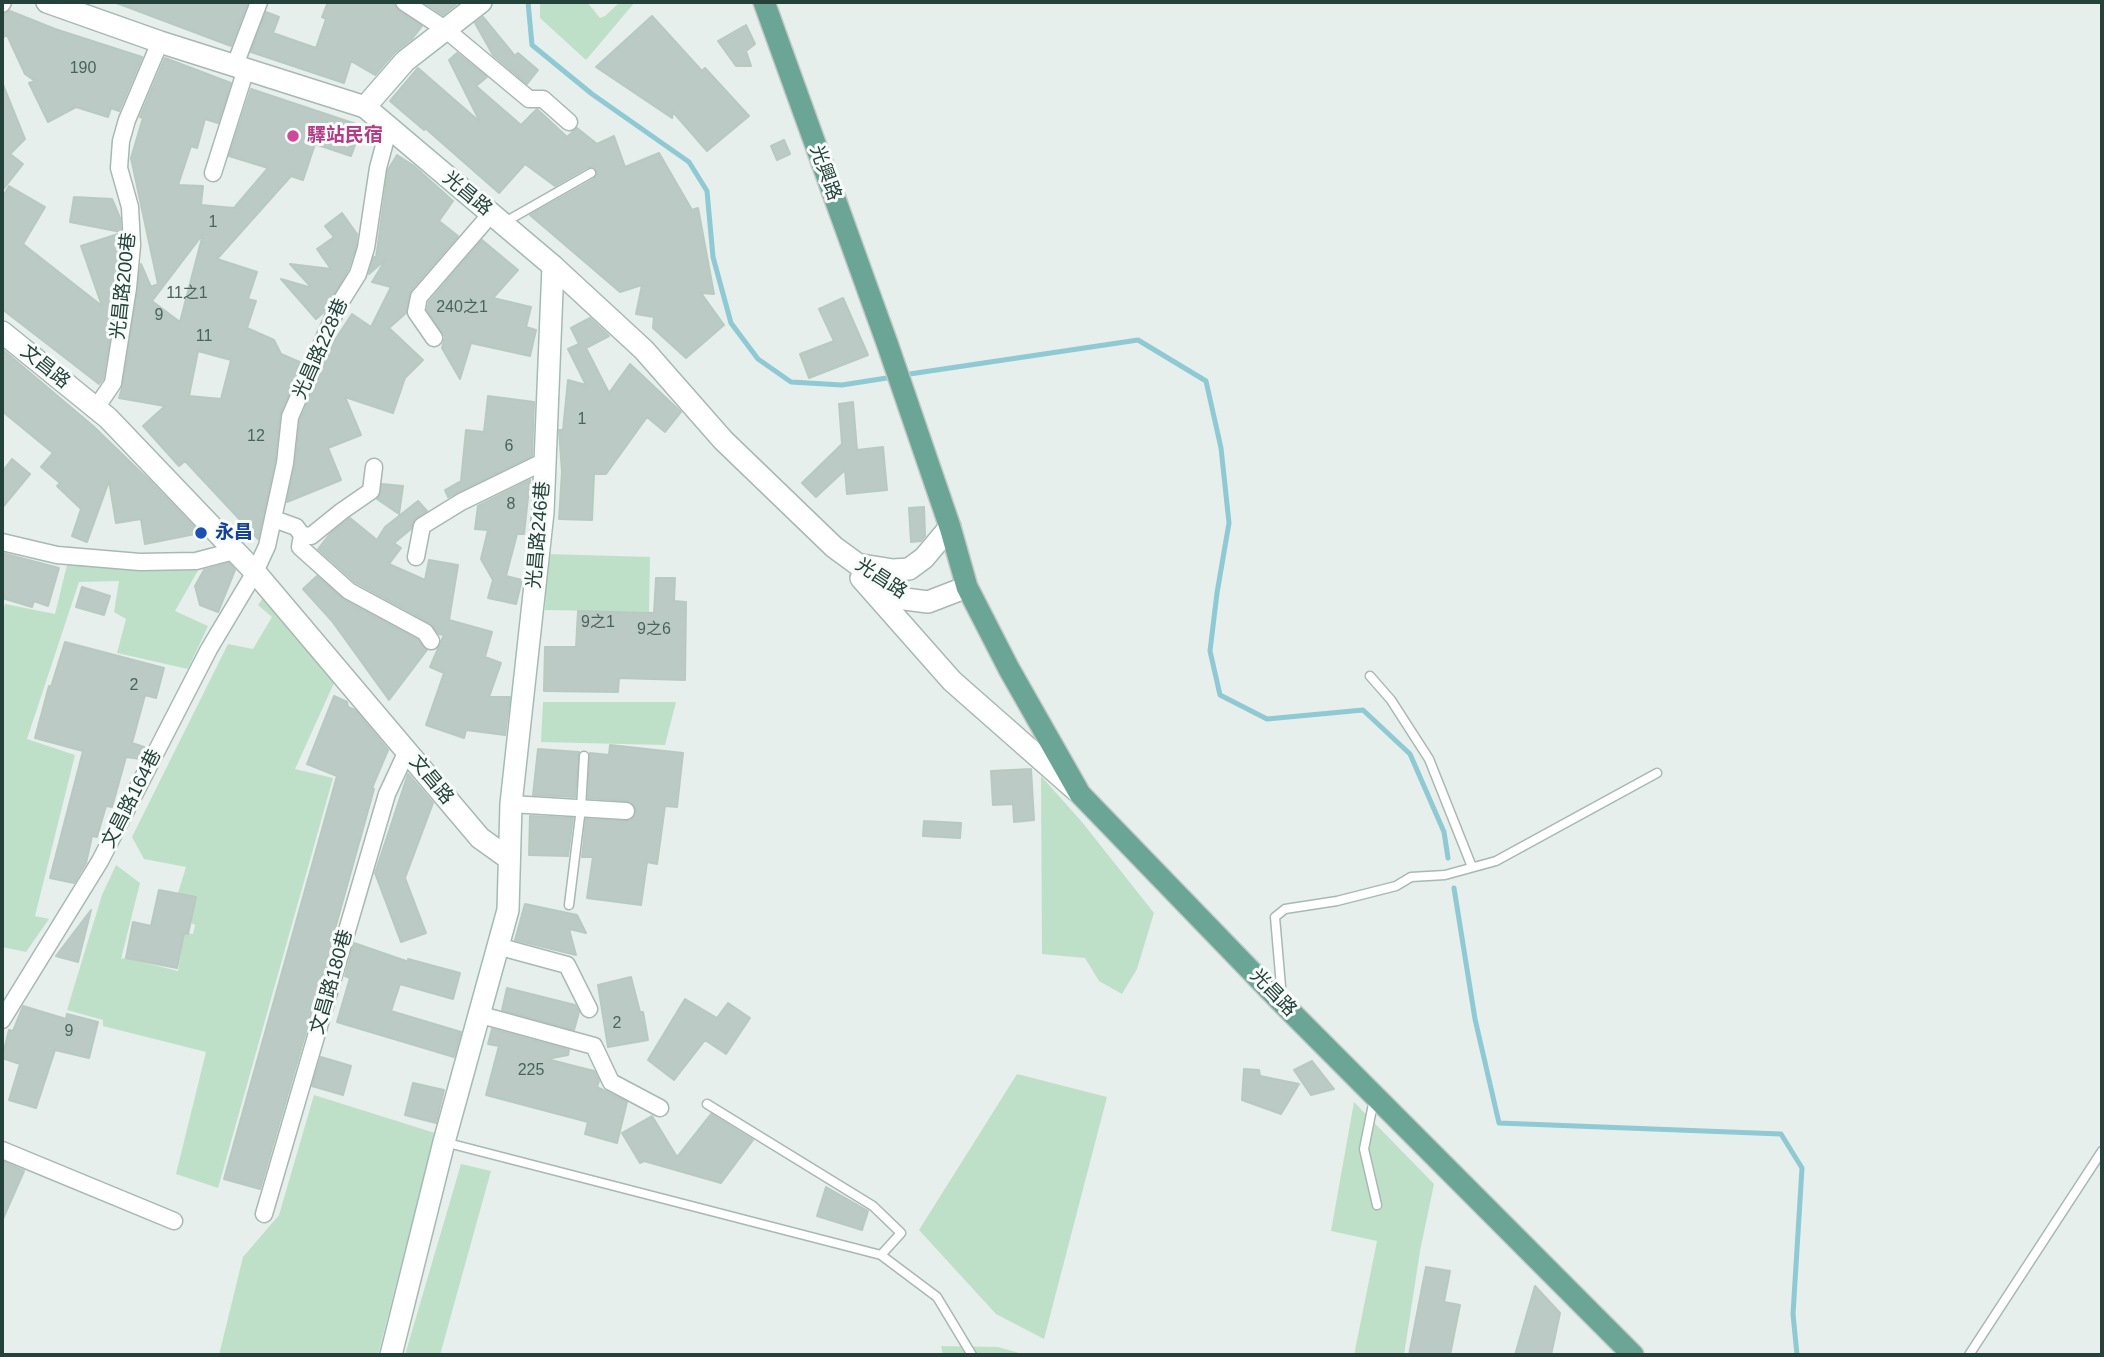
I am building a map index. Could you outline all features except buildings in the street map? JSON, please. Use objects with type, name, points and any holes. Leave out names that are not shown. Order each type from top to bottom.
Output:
[{"type":"main road","name":"光興路","points":[[764,2],[950,527]]},
{"type":"main road","points":[[950,527],[967,587]]},
{"type":"main road","name":"光昌路","points":[[967,587],[1009,669],[1080,794],[1283,1004],[1633,1355]]},
{"type":"street","name":"光昌路","points":[[47,2],[160,42],[365,107],[552,266],[644,350],[723,440],[834,547],[905,599],[928,603],[967,587]]},
{"type":"street","points":[[213,173],[259,2]]},
{"type":"street","points":[[404,2],[445,29],[529,99],[542,99],[569,122]]},
{"type":"street","points":[[365,107],[405,61],[481,2]]},
{"type":"street","name":"光昌路200巷","points":[[96,408],[113,383],[128,288],[132,245],[130,207],[120,169],[121,141],[127,120],[160,42]]},
{"type":"street","name":"光昌路228巷","points":[[255,572],[267,547],[274,519],[285,463],[290,417],[338,306],[358,274],[366,248],[378,169],[389,127]]},
{"type":"street","points":[[434,338],[416,312],[419,297],[497,219]]},
{"type":"street","name":"光昌路246巷","points":[[508,858],[511,804],[543,512],[552,266]]},
{"type":"street","name":"文昌路","points":[[2,332],[108,418],[255,572],[480,838],[508,858]]},
{"type":"street","points":[[416,557],[422,526],[461,502],[545,461]]},
{"type":"street","points":[[302,536],[312,536],[371,491],[374,467]]},
{"type":"street","points":[[274,519],[296,527],[302,536],[300,547],[327,574],[349,591],[425,632],[431,641]]},
{"type":"street","points":[[834,547],[863,566],[909,569],[924,558],[950,527]]},
{"type":"street","points":[[2,542],[57,555],[140,562],[196,561],[234,551]]},
{"type":"street","points":[[834,547],[952,681],[1080,794]]},
{"type":"street","name":"文昌路164巷","points":[[2,1020],[100,861],[209,649],[255,572]]},
{"type":"street","name":"文昌路180巷","points":[[264,1214],[387,794],[407,751]]},
{"type":"street","points":[[511,804],[626,811]]},
{"type":"street","points":[[391,1355],[444,1142],[508,910],[508,858]]},
{"type":"street","points":[[497,947],[567,965],[589,1009]]},
{"type":"street","points":[[481,1015],[594,1046],[611,1082],[660,1108]]},
{"type":"street","points":[[2,1150],[174,1221]]},
{"type":"lane","points":[[497,219],[591,173]]},
{"type":"lane","points":[[1370,676],[1391,700],[1429,759],[1472,867]]},
{"type":"lane","points":[[569,905],[581,808],[584,756]]},
{"type":"lane","points":[[1283,1004],[1275,917],[1285,909],[1337,901],[1396,886],[1411,877],[1445,875],[1496,861],[1657,773]]},
{"type":"lane","points":[[1374,1096],[1364,1149],[1377,1205]]},
{"type":"lane","points":[[707,1104],[873,1206],[901,1233],[881,1255]]},
{"type":"lane","points":[[444,1142],[881,1255],[937,1297],[972,1355]]},
{"type":"lane","points":[[1969,1355],[2102,1151]]},
{"type":"green space","points":[[540,2],[587,2],[600,18],[620,2],[635,2],[586,60],[540,18]]},
{"type":"green space","points":[[547,554],[650,557],[649,612],[545,610]]},
{"type":"green space","points":[[67,565],[140,570],[200,567],[175,611],[208,626],[188,669],[117,653],[126,619],[114,612],[119,581],[79,582],[27,739],[75,755],[35,916],[49,919],[26,952],[2,947],[2,615],[5,604],[55,614]]},
{"type":"green space","points":[[263,598],[334,683],[295,769],[333,778],[218,1188],[176,1174],[206,1052],[103,1026],[103,1020],[67,1010],[102,895],[116,865],[140,883],[121,959],[178,971],[184,933],[193,934],[195,925],[191,923],[196,897],[178,893],[186,867],[144,859],[132,837],[228,644],[253,649],[272,617],[258,605]]},
{"type":"green space","points":[[543,702],[676,702],[665,745],[541,742]]},
{"type":"green space","points":[[1041,776],[1082,822],[1154,913],[1137,969],[1122,994],[1099,981],[1085,958],[1042,954]]},
{"type":"green space","points":[[1017,1074],[1107,1097],[1044,1339],[996,1314],[919,1230]]},
{"type":"green space","points":[[314,1095],[435,1133],[378,1355],[219,1355],[243,1257],[279,1215]]},
{"type":"green space","points":[[1354,1102],[1434,1184],[1420,1251],[1404,1355],[1354,1355],[1377,1241],[1331,1231]]},
{"type":"green space","points":[[461,1164],[491,1171],[440,1355],[405,1355]]},
{"type":"green space","points":[[941,1346],[998,1347],[1026,1355],[943,1355]]},
{"type":"waterway","points":[[528,2],[532,45],[592,94],[689,162],[707,191],[713,257],[731,323],[758,359],[791,382],[842,385],[893,377]]},
{"type":"waterway","points":[[903,375],[1138,340],[1206,381],[1221,448],[1229,523],[1210,651],[1220,695],[1267,719],[1363,710],[1410,754],[1444,832],[1448,858]]},
{"type":"waterway","points":[[1454,888],[1475,1019],[1499,1123],[1781,1134],[1802,1168],[1793,1314],[1797,1355]]},
{"type":"place","name":"驛站民宿","points":[[293,136]]},
{"type":"place","name":"永昌","points":[[201,533]]}]
